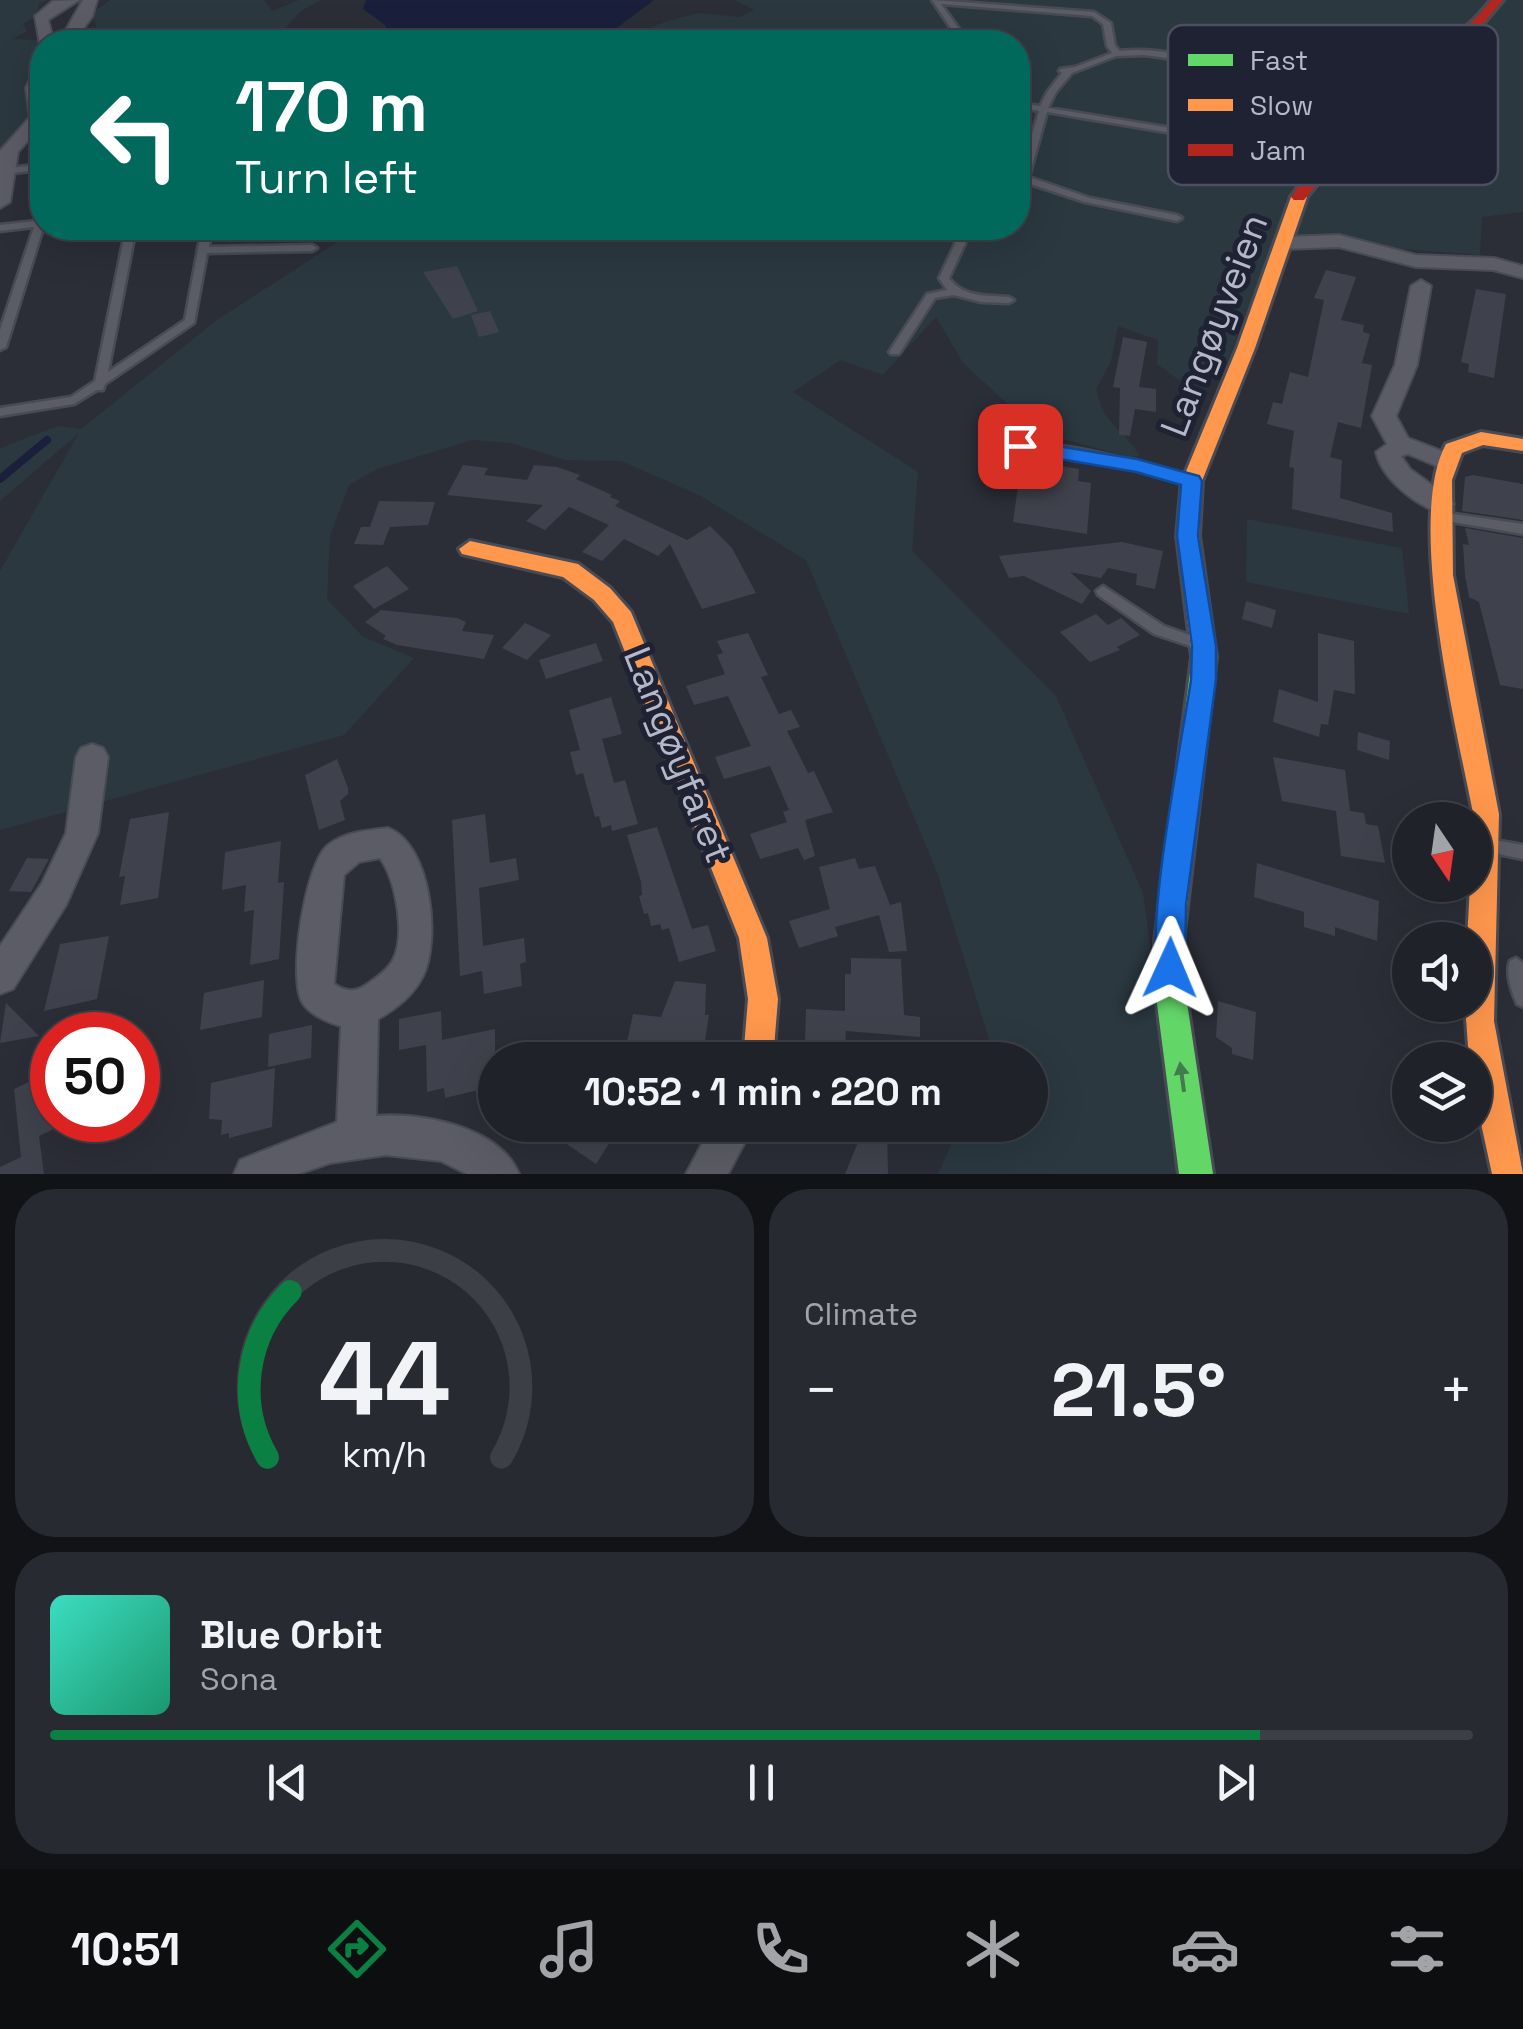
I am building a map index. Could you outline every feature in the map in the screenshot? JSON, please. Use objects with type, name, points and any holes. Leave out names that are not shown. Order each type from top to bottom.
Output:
[{"type":"main road","name":"Langøyveien","points":[[1476,25],[1497,0]]},
{"type":"main road","name":"Langøyveien","points":[[1196,1174],[1171,996],[1169,941],[1204,680],[1204,646],[1188,536],[1192,481],[1304,185]]},
{"type":"main road","points":[[1484,802],[1440,574],[1440,510],[1446,462],[1455,447],[1490,438],[1523,445]]},
{"type":"main road","name":"Langøyfaret","points":[[470,548],[570,570],[602,594],[622,618],[753,938],[762,977],[760,1042]]},
{"type":"main road","points":[[1483,902],[1478,1006],[1509,1174]]},
{"type":"street","points":[[43,30],[40,19],[58,4],[72,0]]},
{"type":"street","points":[[75,30],[90,0]]},
{"type":"street","points":[[0,202],[9,151],[30,129]]},
{"type":"street","points":[[1284,243],[1339,241],[1416,261],[1494,264],[1523,272]]},
{"type":"street","points":[[1400,445],[1384,416],[1406,366],[1421,286]]},
{"type":"street","points":[[1440,510],[1389,464],[1388,452],[1400,445],[1423,449],[1446,462]]},
{"type":"street","points":[[0,977],[54,894],[82,833],[92,757]]},
{"type":"street","points":[[356,1136],[360,1009]]},
{"type":"street","points":[[254,1174],[289,1156],[356,1136],[436,1141],[468,1151],[499,1174]]},
{"type":"street","points":[[706,1174],[724,1142]]},
{"type":"lane","points":[[956,30],[934,1],[1040,4],[1098,15],[1107,23],[1111,46],[1118,54]]},
{"type":"lane","points":[[1030,150],[1045,109],[1066,71],[1118,54],[1168,59]]},
{"type":"lane","points":[[1030,107],[1168,130]]},
{"type":"lane","points":[[4,172],[30,169]]},
{"type":"lane","points":[[1030,181],[1088,200],[1177,218]]},
{"type":"lane","points":[[0,228],[30,222]]},
{"type":"lane","points":[[0,346],[34,240]]},
{"type":"lane","points":[[99,386],[129,240]]},
{"type":"lane","points":[[0,412],[64,403],[99,386],[190,321],[205,240]]},
{"type":"lane","points":[[952,292],[944,278],[960,240]]},
{"type":"lane","points":[[204,250],[312,248]]},
{"type":"lane","points":[[895,352],[931,296],[952,292],[1009,300]]},
{"type":"lane","points":[[988,455],[1011,447],[1038,448],[1137,466],[1192,481]]},
{"type":"lane","points":[[1440,510],[1523,530]]},
{"type":"lane","points":[[1103,591],[1159,630],[1204,646]]},
{"type":"lane","points":[[1492,847],[1523,852]]},
{"type":"lane","points":[[1516,967],[1523,998]]},
{"type":"shaded area","points":[[0,0],[48,0],[39,4],[35,17],[23,24],[27,31],[12,39],[30,40],[27,128],[0,160]]},
{"type":"shaded area","points":[[110,0],[264,0],[272,11],[299,0],[321,0],[301,11],[283,30],[97,30],[92,13]]},
{"type":"shaded area","points":[[735,0],[1523,0],[1523,212],[1482,217],[1480,255],[1324,243],[1271,249],[1227,362],[1201,396],[1157,364],[1158,340],[1118,326],[1111,361],[1096,389],[1109,419],[1140,456],[1130,457],[1025,429],[1009,405],[963,363],[936,317],[883,375],[841,360],[793,392],[918,472],[912,551],[1056,696],[1143,893],[1181,1174],[938,1174],[952,1142],[1048,1142],[1048,1042],[990,1042],[937,872],[806,560],[699,495],[621,461],[566,460],[511,443],[472,440],[377,469],[349,485],[330,536],[327,599],[363,637],[414,658],[344,735],[0,830],[0,571],[79,433],[0,501],[0,448],[58,426],[81,429],[217,320],[340,240],[1030,240],[1030,30],[647,30],[698,13],[740,17],[754,10]]},
{"type":"shaded area","points":[[1247,519],[1402,548],[1409,614],[1246,582]]},
{"type":"water","points":[[366,0],[654,0],[614,30],[387,30],[363,9]]},
{"type":"building","points":[[457,266],[478,311],[453,319],[423,272]]},
{"type":"building","points":[[1326,270],[1356,277],[1341,320],[1364,325],[1363,332],[1370,334],[1362,363],[1372,365],[1361,428],[1338,422],[1330,457],[1342,460],[1340,498],[1392,513],[1393,532],[1292,509],[1294,468],[1289,467],[1294,431],[1267,424],[1273,402],[1282,404],[1290,372],[1308,377],[1324,300],[1314,298]]},
{"type":"building","points":[[1476,289],[1506,294],[1494,378],[1468,372],[1469,364],[1461,362]]},
{"type":"building","points":[[490,311],[499,332],[479,337],[471,315]]},
{"type":"building","points":[[1123,337],[1147,342],[1139,387],[1156,389],[1156,412],[1135,409],[1130,436],[1119,435],[1120,388],[1113,387]]},
{"type":"building","points":[[463,465],[488,468],[484,475],[527,480],[534,465],[557,467],[580,475],[576,479],[612,495],[620,501],[615,506],[687,540],[710,526],[732,548],[756,593],[702,609],[670,544],[658,556],[624,539],[602,561],[582,552],[609,525],[569,507],[545,530],[526,521],[543,505],[447,495]]},
{"type":"building","points":[[1046,466],[1079,469],[1078,481],[1091,483],[1087,534],[1013,522],[1019,479],[1039,482]]},
{"type":"building","points":[[1465,477],[1523,484],[1523,520],[1462,511]]},
{"type":"building","points":[[379,501],[435,502],[428,525],[390,527],[383,545],[354,544],[361,527],[370,527]]},
{"type":"building","points":[[1465,528],[1523,538],[1523,689],[1500,685],[1479,602],[1469,597],[1463,544],[1469,545]]},
{"type":"building","points":[[1122,542],[1163,551],[1155,589],[1136,585],[1137,574],[1108,568],[1101,578],[1070,572],[1091,591],[1082,604],[1024,576],[1009,578],[999,556]]},
{"type":"building","points":[[387,566],[409,589],[374,609],[353,586]]},
{"type":"building","points":[[1246,601],[1276,610],[1272,628],[1242,619]]},
{"type":"building","points":[[381,610],[457,618],[466,622],[462,631],[494,635],[484,659],[397,645],[383,639],[386,636],[365,622]]},
{"type":"building","points":[[1096,614],[1108,625],[1121,618],[1140,635],[1117,647],[1120,650],[1090,662],[1060,632]]},
{"type":"building","points":[[525,623],[551,635],[527,660],[502,648]]},
{"type":"building","points":[[748,633],[768,675],[761,677],[779,714],[791,710],[800,727],[787,731],[808,773],[814,771],[833,812],[805,820],[815,856],[804,860],[798,848],[760,859],[750,834],[787,822],[783,812],[789,810],[770,766],[724,779],[715,757],[751,746],[728,696],[694,705],[686,686],[725,674],[717,655],[723,653],[717,641]]},
{"type":"building","points":[[1318,633],[1354,641],[1355,694],[1334,690],[1328,725],[1321,724],[1319,737],[1273,722],[1279,689],[1318,702]]},
{"type":"building","points":[[596,643],[603,661],[546,679],[539,660]]},
{"type":"building","points":[[611,697],[622,734],[602,739],[614,783],[625,780],[638,824],[612,831],[611,825],[602,828],[599,816],[595,817],[583,773],[576,775],[570,752],[580,750],[569,710]]},
{"type":"building","points":[[1358,732],[1390,741],[1389,760],[1357,750]]},
{"type":"building","points":[[1273,757],[1345,770],[1350,811],[1364,813],[1366,824],[1378,826],[1385,863],[1341,856],[1336,811],[1282,801]]},
{"type":"building","points":[[337,759],[348,788],[348,794],[340,801],[345,820],[319,830],[305,775]]},
{"type":"building","points":[[169,812],[158,898],[120,905],[125,876],[119,877],[130,819]]},
{"type":"building","points":[[485,814],[490,863],[516,858],[519,880],[479,888],[483,946],[524,938],[526,962],[520,964],[522,986],[484,994],[482,971],[460,976],[452,820]]},
{"type":"building","points":[[657,827],[692,929],[708,925],[716,951],[679,962],[669,928],[651,926],[648,913],[644,914],[639,896],[641,882],[627,835]]},
{"type":"building","points":[[281,841],[278,883],[284,882],[279,959],[250,965],[254,910],[244,912],[246,885],[222,890],[225,852]]},
{"type":"building","points":[[27,858],[49,859],[31,892],[9,891]]},
{"type":"building","points":[[855,858],[859,869],[875,866],[890,905],[901,902],[907,951],[889,952],[879,915],[835,927],[838,936],[799,948],[789,921],[830,909],[819,867]]},
{"type":"building","points":[[1257,863],[1379,901],[1377,941],[1335,927],[1335,936],[1304,927],[1304,912],[1254,897]]},
{"type":"building","points":[[109,936],[97,999],[44,1011],[60,944]]},
{"type":"building","points":[[851,958],[901,959],[904,1015],[920,1017],[920,1037],[846,1031],[845,1042],[805,1042],[806,1009],[845,1011],[845,974],[851,974]]},
{"type":"building","points":[[264,980],[262,1017],[200,1030],[204,993]]},
{"type":"building","points":[[675,981],[706,984],[705,1015],[709,1015],[705,1042],[627,1042],[633,1014],[661,1017]]},
{"type":"building","points":[[1218,1001],[1256,1012],[1253,1060],[1232,1054],[1232,1048],[1216,1037]]},
{"type":"building","points":[[6,1003],[30,1027],[30,1038],[0,1043]]},
{"type":"building","points":[[441,1011],[442,1040],[495,1029],[495,1042],[478,1042],[478,1090],[445,1098],[444,1088],[427,1092],[426,1045],[399,1050],[399,1019]]},
{"type":"building","points":[[312,1025],[311,1058],[268,1067],[269,1034]]},
{"type":"building","points":[[275,1068],[272,1127],[229,1138],[229,1133],[221,1135],[222,1120],[209,1119],[211,1083]]},
{"type":"building","points":[[30,1081],[30,1142],[40,1142],[44,1174],[0,1174],[0,1167],[21,1157],[14,1089]]},
{"type":"building","points":[[564,1142],[610,1142],[596,1164]]},
{"type":"building","points":[[858,1142],[887,1142],[888,1174],[845,1174]]},
{"type":"waterway","points":[[0,479],[47,440],[44,443]]},
{"type":"traffic: fast","points":[[1196,1174],[1171,996],[1169,941],[1204,657]]},
{"type":"traffic: slow","points":[[1204,657],[1188,536],[1192,481],[1246,348],[1299,197]]},
{"type":"traffic: slow","points":[[1509,1174],[1489,1088],[1479,1021],[1486,814],[1442,575],[1442,480],[1453,449],[1481,438],[1523,445]]},
{"type":"traffic: slow","points":[[470,549],[570,570],[602,594],[623,618],[753,938],[763,999],[759,1042]]},
{"type":"traffic: jam","points":[[1475,25],[1497,0]]},
{"type":"traffic: jam","points":[[1299,197],[1308,185]]},
{"type":"route","points":[[1020,446],[1137,466],[1192,481],[1188,536],[1204,646],[1204,680],[1172,905],[1170,968]]}]
